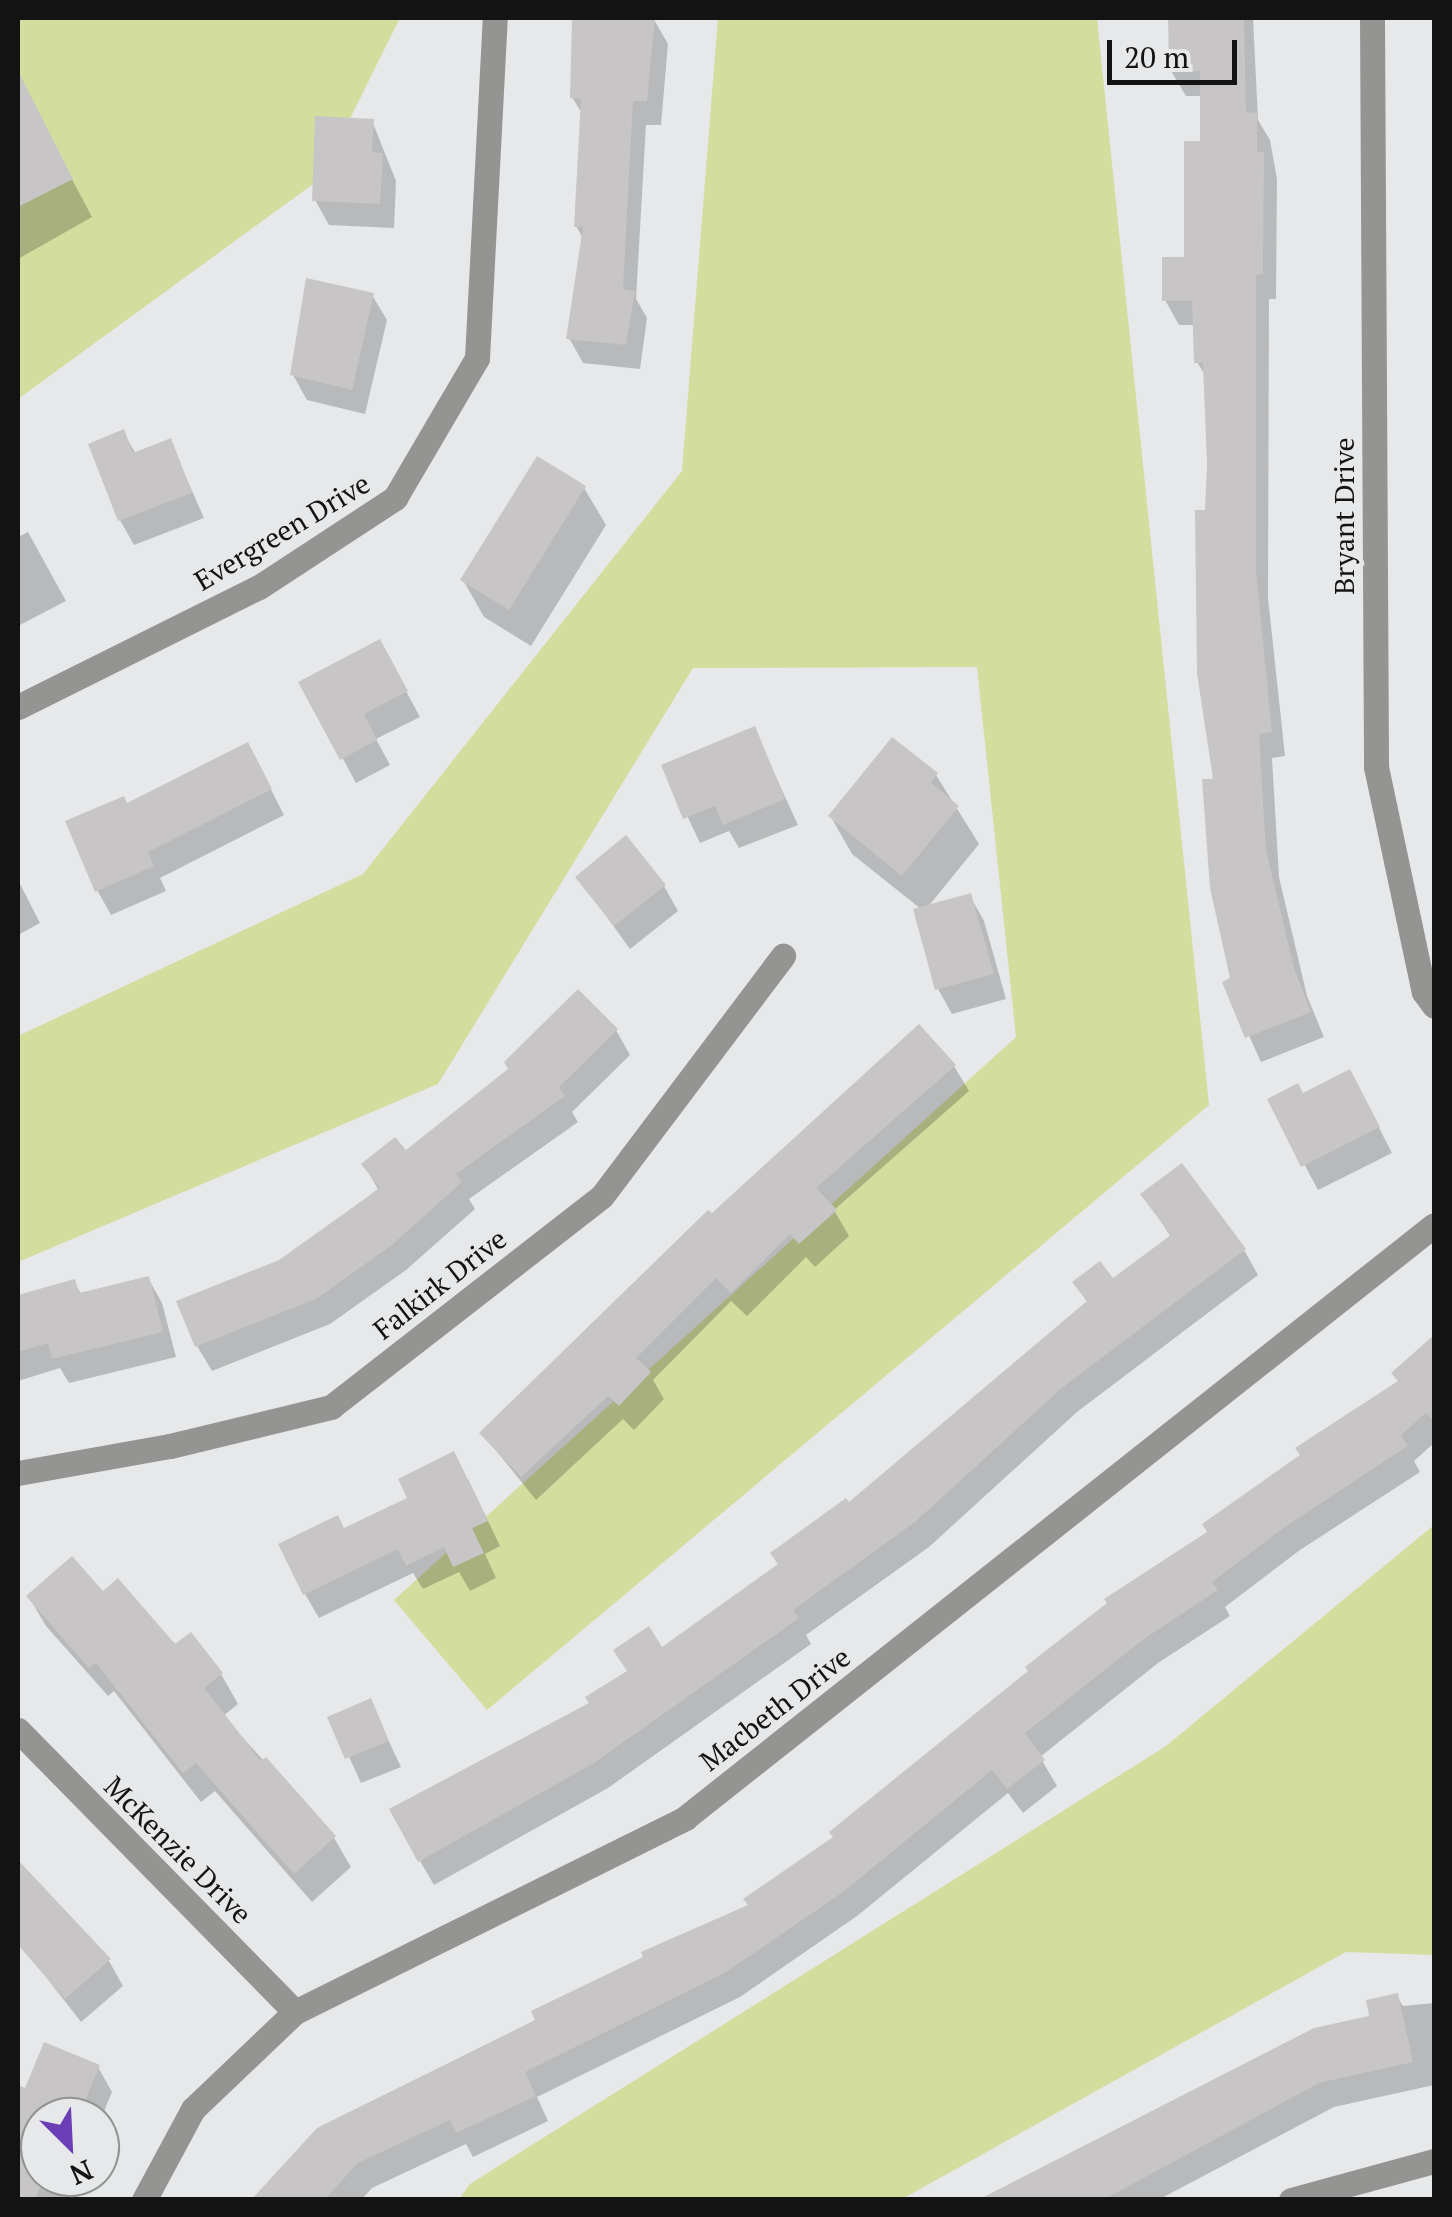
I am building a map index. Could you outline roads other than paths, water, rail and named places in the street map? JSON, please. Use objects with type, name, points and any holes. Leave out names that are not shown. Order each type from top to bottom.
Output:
[{"type":"street","name":"Evergreen Drive","points":[[18,707],[259,588],[395,498],[477,358],[495,18]]},
{"type":"street","name":"Bryant Drive","points":[[1372,18],[1376,767],[1424,992],[1434,1006]]},
{"type":"street","name":"Falkirk Drive","points":[[18,1473],[170,1446],[331,1406],[602,1196],[784,956]]},
{"type":"street","name":"Macbeth Drive","points":[[144,2200],[193,2109],[295,2012],[685,1818],[1434,1225]]},
{"type":"street","name":"McKenzie Drive","points":[[18,1730],[295,2012]]},
{"type":"street","points":[[1291,2200],[1434,2161]]}]
